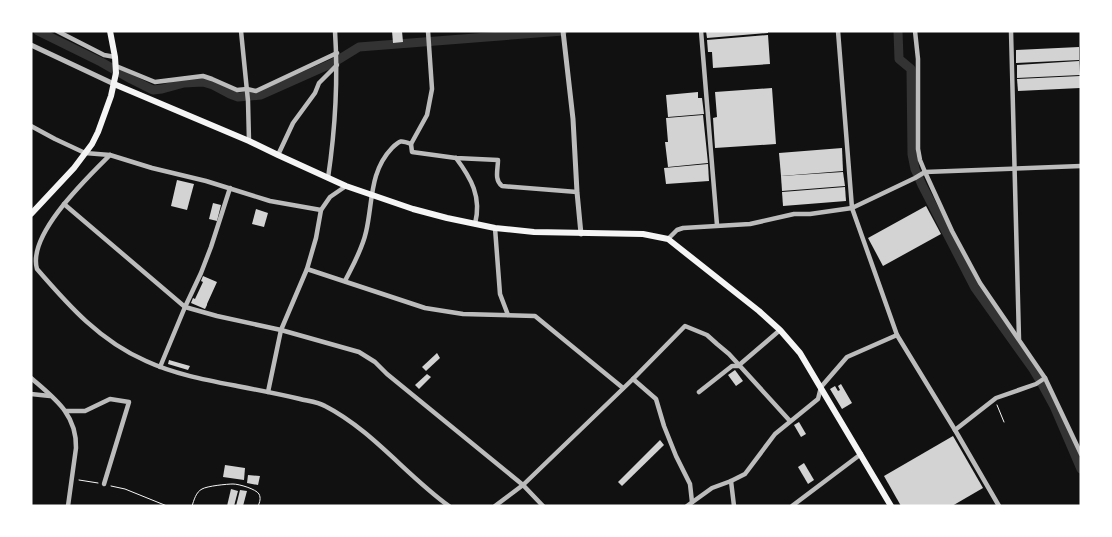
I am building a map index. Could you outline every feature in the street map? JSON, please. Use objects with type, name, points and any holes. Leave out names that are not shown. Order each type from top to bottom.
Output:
[{"type":"main road","points":[[31,214],[74,168],[98,132],[111,96],[116,68],[110,31]]},
{"type":"main road","points":[[114,84],[249,141],[346,186],[413,209],[495,228],[581,234],[643,234],[668,239],[758,310],[780,330],[800,353],[891,506]]},
{"type":"street","points":[[57,31],[104,55],[115,57]]},
{"type":"street","points":[[241,31],[248,101],[249,141]]},
{"type":"street","points":[[328,178],[332,154],[337,65],[335,31]]},
{"type":"street","points":[[428,31],[432,90],[427,116],[411,144],[412,152],[456,158],[498,160],[497,180],[502,186],[577,192]]},
{"type":"street","points":[[563,31],[573,119],[581,234]]},
{"type":"street","points":[[702,31],[717,225]]},
{"type":"street","points":[[838,31],[852,208],[897,335],[999,506]]},
{"type":"street","points":[[915,31],[918,60],[918,149],[920,160],[952,230],[980,283],[1045,378],[1081,454]]},
{"type":"street","points":[[1011,31],[1019,340]]},
{"type":"street","points":[[31,45],[114,84]]},
{"type":"street","points":[[116,68],[155,82],[203,76],[237,90],[256,91],[337,54]]},
{"type":"street","points":[[278,155],[293,123],[315,93],[319,83],[337,65]]},
{"type":"street","points":[[31,126],[85,153],[110,155],[270,201],[322,210]]},
{"type":"street","points":[[345,282],[357,259],[366,232],[371,194],[378,170],[386,155],[399,142],[404,141],[411,144]]},
{"type":"street","points":[[110,155],[64,204],[49,225],[36,254],[35,262],[37,269],[67,304],[96,331],[130,353],[160,367],[200,379],[324,405],[350,422],[449,506]]},
{"type":"street","points":[[456,158],[468,174],[474,187],[477,201],[475,224]]},
{"type":"street","points":[[668,239],[677,230],[683,228],[750,224],[794,214],[810,214],[852,208],[925,172],[1081,166]]},
{"type":"street","points":[[268,392],[281,330],[307,269],[322,210],[330,197],[346,186]]},
{"type":"street","points":[[160,367],[201,273],[230,188]]},
{"type":"street","points":[[64,204],[185,307],[216,316],[281,330],[359,352],[375,362],[387,374],[523,485],[543,506]]},
{"type":"street","points":[[495,228],[500,294],[508,315]]},
{"type":"street","points":[[307,269],[425,308],[464,314],[535,316],[623,388]]},
{"type":"street","points":[[495,506],[523,485],[685,326],[707,335],[728,354],[790,421]]},
{"type":"street","points":[[699,392],[732,366],[738,366],[780,330]]},
{"type":"street","points":[[687,506],[712,488],[745,474],[768,442],[790,421],[818,399],[821,387],[847,357],[897,335]]},
{"type":"street","points":[[31,378],[66,411],[76,438],[68,506]]},
{"type":"street","points":[[955,430],[995,399],[1036,384],[1045,378]]},
{"type":"street","points":[[633,379],[656,399],[664,426],[690,484],[692,502]]},
{"type":"street","points":[[31,394],[52,397]]},
{"type":"street","points":[[66,411],[85,411],[110,399],[129,402],[104,484]]},
{"type":"street","points":[[792,506],[861,454]]},
{"type":"street","points":[[731,481],[734,506]]},
{"type":"path","points":[[995,399],[1004,422]]},
{"type":"path","points":[[72,479],[125,489],[167,506]]},
{"type":"path","points":[[192,506],[196,494],[201,489],[233,484],[256,491],[260,495],[258,506]]},
{"type":"building","points":[[392,31],[402,31],[403,42],[393,43]]},
{"type":"building","points":[[706,31],[768,31],[768,33],[707,38]]},
{"type":"building","points":[[768,35],[770,64],[713,68],[712,52],[708,52],[707,40]]},
{"type":"building","points":[[1079,47],[1079,60],[1016,63],[1016,50]]},
{"type":"building","points":[[1079,61],[1080,75],[1017,78],[1017,65]]},
{"type":"building","points":[[1080,76],[1080,88],[1018,91],[1017,79]]},
{"type":"building","points":[[772,88],[776,144],[715,148],[713,118],[717,117],[715,92]]},
{"type":"building","points":[[698,92],[698,98],[702,98],[704,114],[668,117],[666,95]]},
{"type":"building","points":[[703,115],[708,163],[668,167],[665,142],[668,142],[666,118]]},
{"type":"building","points":[[842,148],[843,171],[781,176],[779,153]]},
{"type":"building","points":[[708,164],[709,181],[666,184],[664,168]]},
{"type":"building","points":[[843,172],[845,186],[782,191],[781,176]]},
{"type":"building","points":[[177,180],[194,184],[187,210],[171,206]]},
{"type":"building","points":[[845,187],[846,201],[783,206],[782,192]]},
{"type":"building","points":[[213,203],[221,205],[217,221],[209,219]]},
{"type":"building","points":[[926,206],[941,234],[883,266],[868,238]]},
{"type":"building","points":[[256,209],[268,213],[264,227],[252,224]]},
{"type":"building","points":[[203,276],[217,282],[205,309],[191,303],[203,282],[201,281]]},
{"type":"building","points":[[437,353],[440,358],[426,371],[422,367]]},
{"type":"building","points":[[169,360],[190,366],[188,370],[168,364]]},
{"type":"building","points":[[735,370],[743,381],[736,386],[728,375]]},
{"type":"building","points":[[427,374],[431,377],[419,389],[415,385]]},
{"type":"building","points":[[841,384],[852,403],[842,409],[830,389],[835,386],[838,391],[840,390],[838,386]]},
{"type":"building","points":[[799,422],[806,434],[801,437],[794,425]]},
{"type":"building","points":[[953,436],[983,488],[952,506],[901,506],[884,476]]},
{"type":"building","points":[[660,440],[664,445],[622,486],[618,482]]},
{"type":"building","points":[[804,463],[814,480],[808,484],[798,467]]},
{"type":"building","points":[[225,465],[245,468],[244,480],[223,477]]},
{"type":"building","points":[[248,475],[260,476],[258,485],[247,483]]},
{"type":"building","points":[[231,489],[238,491],[234,506],[227,506]]},
{"type":"building","points":[[240,490],[247,491],[243,506],[236,506]]},
{"type":"waterway","points":[[38,31],[153,90],[184,83],[203,82],[238,97],[261,95],[333,63],[359,47],[563,31]]},
{"type":"waterway","points":[[898,31],[899,59],[911,69],[912,154],[915,169],[975,288],[1042,384],[1054,406],[1081,469]]}]
